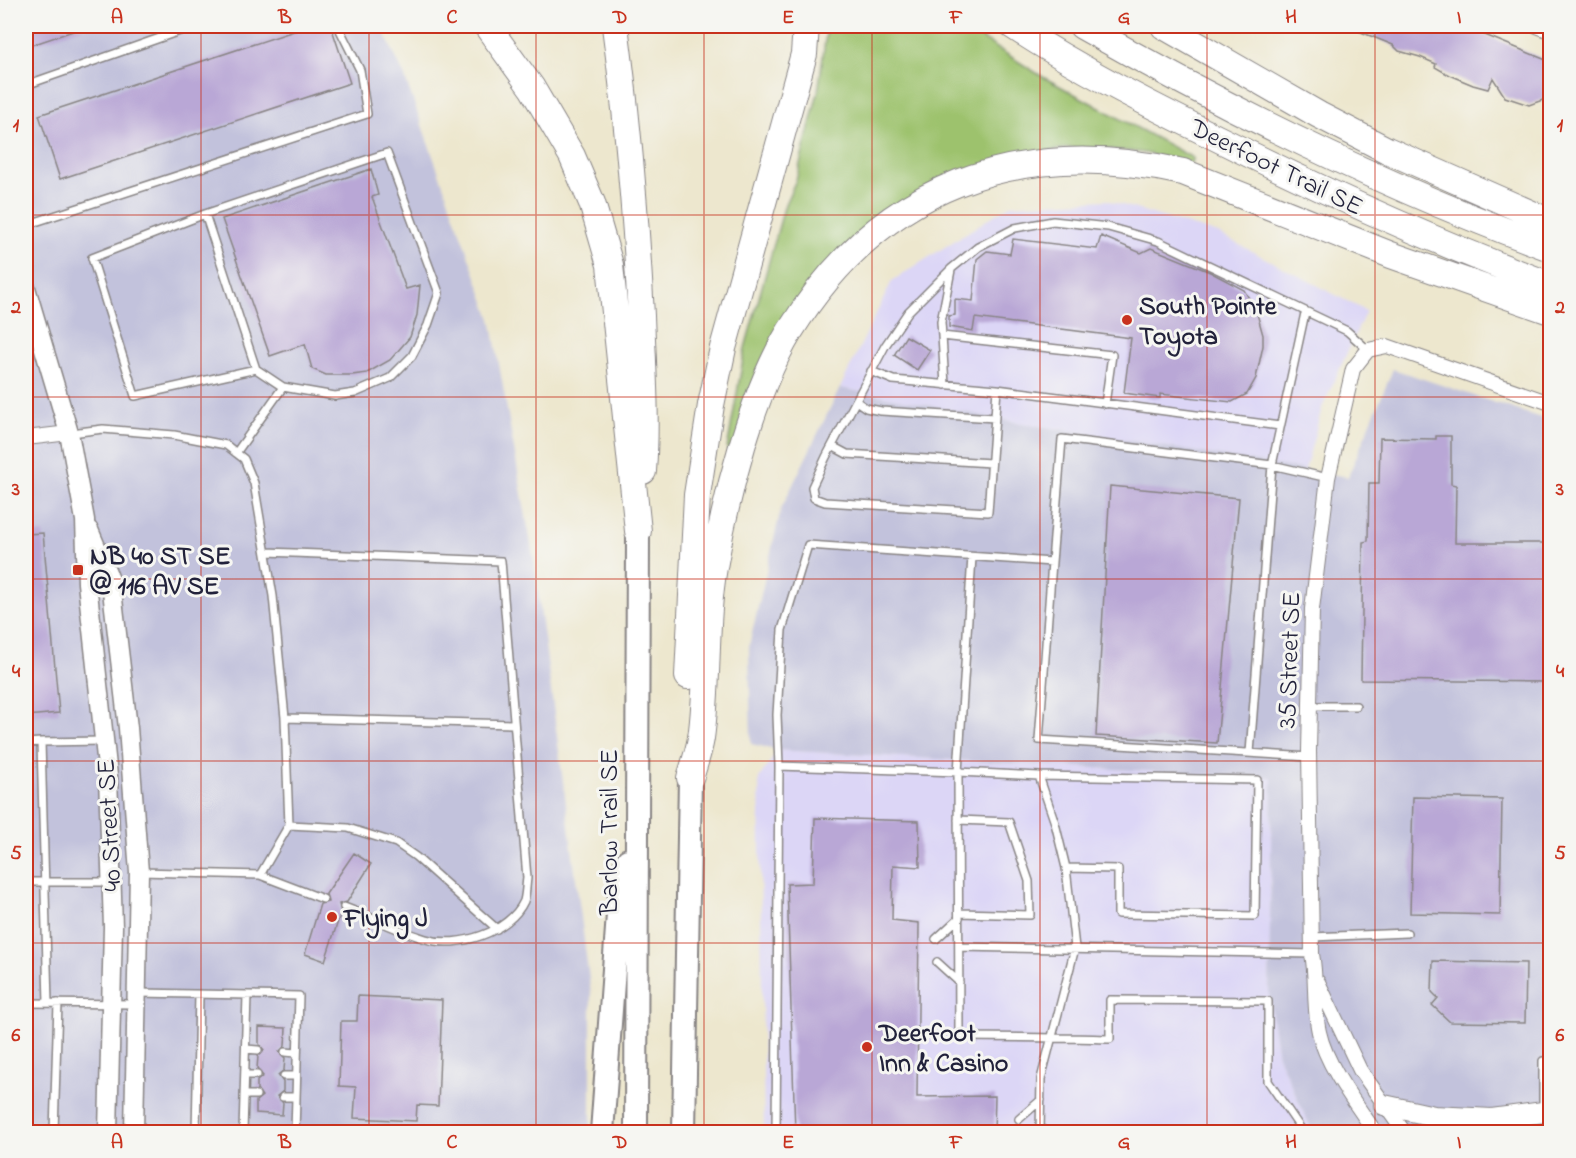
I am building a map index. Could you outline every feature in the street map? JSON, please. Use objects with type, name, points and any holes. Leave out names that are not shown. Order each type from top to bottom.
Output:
[{"type":"highway","points":[[487,26],[532,88],[572,156],[592,203],[610,265],[638,531]]},
{"type":"highway","points":[[615,26],[632,177],[645,419],[638,531]]},
{"type":"highway","points":[[690,778],[686,742],[689,630],[697,495],[703,452],[723,348],[804,54],[806,26]]},
{"type":"highway","name":"Deerfoot Trail SE","points":[[1013,26],[1047,48],[1150,104],[1327,192],[1450,248],[1551,285]]},
{"type":"highway","name":"Deerfoot Trail SE","points":[[1082,26],[1219,102],[1342,162],[1460,215],[1551,248]]},
{"type":"highway","points":[[1164,26],[1319,115],[1387,150],[1551,222]]},
{"type":"highway","points":[[690,778],[701,738],[714,568],[742,453],[772,365],[814,296],[858,247],[880,226],[932,193],[994,171],[1034,163],[1114,160],[1153,165],[1183,172],[1391,255],[1551,311]]},
{"type":"main road","name":"Barlow Trail SE","points":[[636,1132],[635,845],[638,531]]},
{"type":"main road","points":[[684,1132],[690,778]]},
{"type":"main road","points":[[602,1132],[621,874],[635,845]]},
{"type":"main road","points":[[1384,1105],[1434,1116],[1492,1119],[1547,1111]]},
{"type":"main road","points":[[1462,1132],[1492,1119]]},
{"type":"street","points":[[1537,26],[1551,31]]},
{"type":"street","name":"40 Street SE","points":[[26,288],[69,433],[85,520],[87,582],[104,741],[112,882],[108,1132]]},
{"type":"street","points":[[1368,350],[1387,346],[1551,403]]},
{"type":"street","name":"35 Street SE","points":[[1368,350],[1353,369],[1328,478],[1312,609],[1309,757],[1312,954],[1317,980],[1316,1012],[1320,1035],[1336,1072],[1374,1132]]},
{"type":"street","points":[[26,438],[69,433]]},
{"type":"street","name":"40 Street SE","points":[[85,520],[111,582],[128,728],[139,872],[134,1132]]},
{"type":"street","name":"35 Street SE","points":[[1317,980],[1359,1070],[1404,1132]]},
{"type":"lane","points":[[26,85],[194,26]]},
{"type":"lane","points":[[26,225],[367,114],[360,70],[338,26]]},
{"type":"lane","points":[[205,214],[256,369],[283,387],[335,396],[364,389],[390,378],[412,356],[428,325],[439,294],[387,153],[205,214],[92,258],[135,396],[256,369]]},
{"type":"lane","points":[[997,390],[988,513],[825,502],[814,498],[812,487],[832,446],[871,371],[908,312],[951,269],[978,247],[1015,228],[1053,221],[1108,227],[1158,241],[1305,313],[1347,331],[1368,350]]},
{"type":"lane","points":[[945,385],[941,322],[951,269]]},
{"type":"lane","points":[[1250,753],[1272,465],[1305,313]]},
{"type":"lane","points":[[942,336],[1112,355],[1105,404]]},
{"type":"lane","points":[[871,371],[893,380],[997,390],[1280,426]]},
{"type":"lane","points":[[236,453],[283,387]]},
{"type":"lane","points":[[856,401],[866,408],[881,411],[995,418]]},
{"type":"lane","points":[[69,433],[103,429],[174,435],[226,445],[243,459],[254,483],[267,552],[285,718],[289,825],[260,875]]},
{"type":"lane","points":[[1309,757],[1039,740],[1062,440],[1272,465],[1328,478]]},
{"type":"lane","points":[[832,446],[847,454],[991,463]]},
{"type":"lane","points":[[776,1132],[779,766],[777,715],[782,630],[808,545],[1052,562]]},
{"type":"lane","points":[[267,552],[501,561],[527,878],[524,900],[513,917],[497,929],[460,940],[429,940],[344,907]]},
{"type":"lane","points":[[972,557],[958,772],[959,1037],[1110,1039],[1110,1000],[1268,1001],[1268,1081],[1303,1132]]},
{"type":"lane","points":[[1310,706],[1356,706]]},
{"type":"lane","points":[[285,718],[514,724]]},
{"type":"lane","points":[[26,743],[104,741]]},
{"type":"lane","points":[[41,742],[48,1003]]},
{"type":"lane","points":[[779,766],[1039,776],[1257,780],[1255,916],[1118,914],[1118,869],[1066,868]]},
{"type":"lane","points":[[1039,776],[1055,823],[1066,868],[1075,948],[1041,1079],[1040,1132]]},
{"type":"lane","points":[[936,939],[959,915],[1030,915],[1029,881],[1009,822],[958,820]]},
{"type":"lane","points":[[289,825],[348,828],[396,843],[497,929]]},
{"type":"lane","points":[[139,872],[260,875],[323,898]]},
{"type":"lane","points":[[26,882],[112,882]]},
{"type":"lane","points":[[1312,937],[1407,933]]},
{"type":"lane","points":[[960,946],[1312,954]]},
{"type":"lane","points":[[937,962],[959,982]]},
{"type":"lane","points":[[196,1132],[199,995]]},
{"type":"lane","points":[[26,1003],[111,1004],[137,999],[199,995],[299,996],[295,1132]]},
{"type":"lane","points":[[243,1132],[247,995]]},
{"type":"lane","points":[[54,1132],[58,1003]]},
{"type":"lane","points":[[246,1049],[258,1050]]},
{"type":"lane","points":[[285,1052],[296,1053]]},
{"type":"lane","points":[[1544,1061],[1547,1111]]},
{"type":"lane","points":[[245,1075],[257,1076]]},
{"type":"lane","points":[[284,1076],[296,1076]]},
{"type":"lane","points":[[244,1095],[256,1095]]},
{"type":"lane","points":[[283,1097],[295,1097]]},
{"type":"lane","points":[[1019,1119],[1041,1100]]},
{"type":"shaded area","points":[[26,26],[381,26],[404,75],[491,319],[534,562],[591,993],[591,1132],[26,1132]]},
{"type":"shaded area","points":[[1106,200],[1219,234],[1366,311],[1322,408],[1305,470],[1014,422],[840,388],[892,281],[1010,205]]},
{"type":"shaded area","points":[[1393,369],[1550,421],[1550,1132],[1313,1132],[1278,1056],[1269,996],[1272,778],[778,750],[751,744],[749,646],[781,509],[840,388],[1014,422],[1348,477]]},
{"type":"shaded area","points":[[778,750],[1272,778],[1269,996],[1278,1056],[1313,1132],[764,1132],[759,778]]},
{"type":"green space","points":[[827,26],[962,26],[1043,77],[1193,158],[1190,164],[1145,153],[1069,148],[1005,158],[835,261],[734,451],[727,449],[745,348],[785,204],[796,180],[818,92]]},
{"type":"building","points":[[26,26],[82,26],[82,28],[26,47]]},
{"type":"building","points":[[309,26],[331,26],[350,83],[60,179],[39,115]]},
{"type":"building","points":[[1346,26],[1463,26],[1551,62],[1551,97],[1529,105],[1505,97],[1493,78],[1488,89],[1473,85],[1449,75],[1435,67],[1436,64],[1399,51],[1393,45]]},
{"type":"building","points":[[371,169],[378,195],[372,197],[406,289],[420,285],[417,315],[410,337],[390,360],[367,373],[326,375],[312,369],[305,344],[270,356],[222,219]]},
{"type":"building","name":"South Pointe Toyota","points":[[1101,236],[1141,253],[1151,248],[1210,272],[1244,290],[1256,310],[1263,335],[1256,378],[1247,394],[1232,402],[1160,394],[1160,398],[1124,393],[1131,338],[975,318],[973,331],[949,327],[949,316],[955,315],[955,299],[973,301],[977,259],[987,251],[1010,254],[1013,239],[1097,249]]},
{"type":"building","points":[[906,336],[930,350],[917,370],[894,355]]},
{"type":"building","points":[[1436,436],[1451,436],[1451,484],[1456,485],[1455,543],[1551,543],[1551,682],[1361,680],[1363,542],[1368,541],[1369,483],[1379,483],[1380,438],[1436,439]]},
{"type":"building","points":[[1110,486],[1239,498],[1217,743],[1096,736]]},
{"type":"building","points":[[43,533],[59,713],[26,716],[26,534]]},
{"type":"building","points":[[1413,797],[1502,799],[1500,915],[1410,913]]},
{"type":"building","points":[[815,818],[919,821],[920,867],[893,865],[892,920],[919,923],[917,1097],[995,1096],[994,1132],[795,1132],[787,884],[813,883]]},
{"type":"building","points":[[354,853],[371,864],[347,902],[339,904],[341,912],[325,961],[305,954],[320,904],[328,902],[326,894]]},
{"type":"building","points":[[1433,961],[1526,963],[1525,1023],[1450,1022],[1432,1005],[1438,998],[1432,992]]},
{"type":"building","points":[[358,996],[442,1000],[438,1106],[417,1105],[416,1121],[354,1118],[356,1087],[339,1086],[341,1021],[357,1021]]},
{"type":"building","points":[[259,1027],[286,1028],[285,1046],[279,1052],[285,1058],[284,1070],[278,1075],[283,1082],[283,1091],[277,1096],[283,1103],[282,1115],[256,1113],[256,1101],[262,1096],[257,1089],[257,1081],[263,1076],[257,1069],[258,1056],[264,1050],[259,1044]]},
{"type":"place","name":"South Pointe Toyota","points":[[1127,320]]},
{"type":"place","name":"NB 40 ST SE @ 116 AV SE","points":[[78,570]]},
{"type":"place","name":"Flying J","points":[[332,917]]},
{"type":"place","name":"Deerfoot Inn & Casino","points":[[867,1047]]}]
